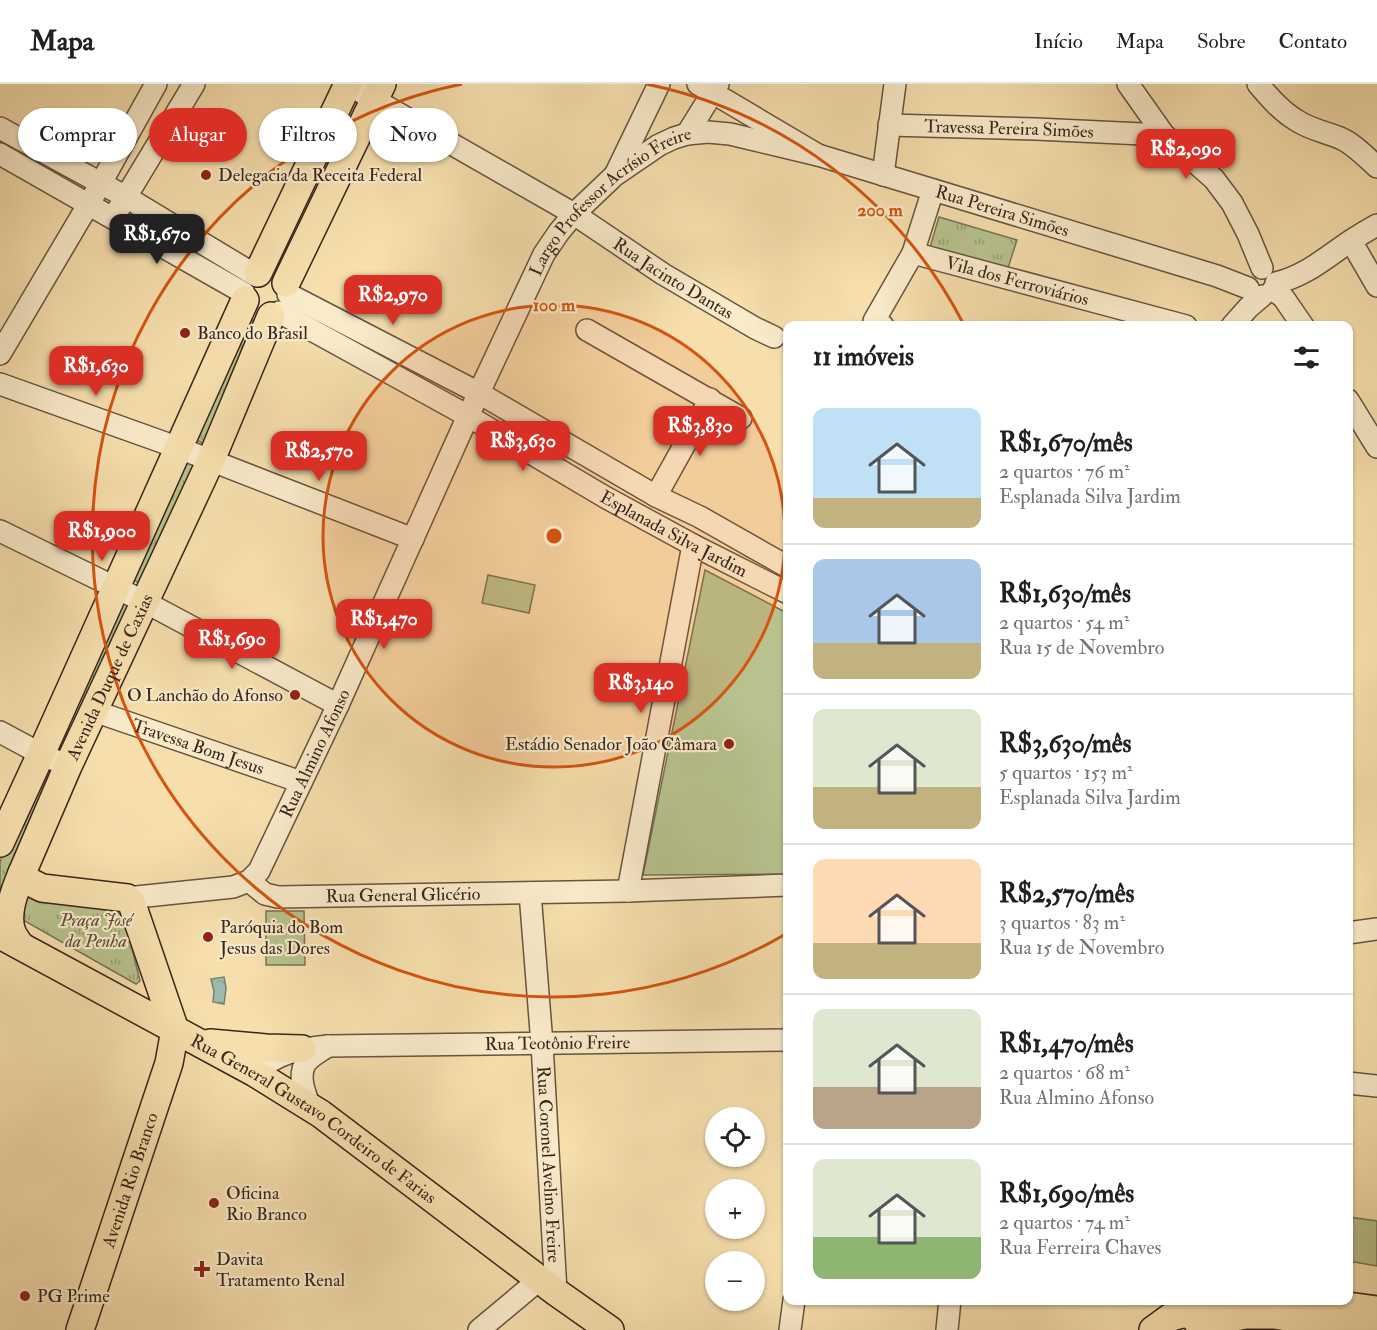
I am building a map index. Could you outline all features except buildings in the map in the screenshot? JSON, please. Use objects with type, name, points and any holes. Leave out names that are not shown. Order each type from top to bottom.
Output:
[{"type":"main road","name":"Avenida Duque de Caxias","points":[[0,843],[179,448],[250,285],[348,84]]},
{"type":"main road","name":"Avenida Duque de Caxias","points":[[8,926],[16,887],[25,877],[68,766],[378,92]]},
{"type":"main road","points":[[307,170],[334,184]]},
{"type":"main road","points":[[263,272],[274,273],[282,279],[281,301],[265,316],[255,313],[247,305],[250,285],[263,272]]},
{"type":"main road","points":[[25,877],[42,888],[127,898],[136,913],[187,1036],[267,1048],[302,1049]]},
{"type":"main road","name":"Rua General Gustavo Cordeiro de Farias","points":[[8,926],[187,1036],[255,1073],[310,1107],[610,1330]]},
{"type":"main road","name":"Avenida Rio Branco","points":[[80,1330],[169,1063],[187,1036]]},
{"type":"main road","points":[[1341,1305],[1377,1310]]},
{"type":"main road","points":[[1153,1330],[1171,1317],[1205,1310],[1245,1316],[1274,1315],[1377,1329]]},
{"type":"street","points":[[0,354],[101,183],[156,84]]},
{"type":"street","points":[[113,218],[194,84]]},
{"type":"street","name":"Rua Jacinto Dantas","points":[[348,84],[378,92],[574,214],[663,274],[774,338]]},
{"type":"street","points":[[615,175],[659,84]]},
{"type":"street","points":[[883,175],[895,84]]},
{"type":"street","points":[[1128,84],[1164,135],[1214,178],[1232,203],[1248,234],[1260,284],[1248,308],[1236,321]]},
{"type":"street","points":[[1258,84],[1297,121],[1341,138],[1377,167]]},
{"type":"street","points":[[687,134],[710,87]]},
{"type":"street","name":"Rua Pereira Simões","points":[[710,87],[818,155],[1217,276],[1260,284]]},
{"type":"street","name":"Travessa Pereira Simões","points":[[889,125],[1164,135]]},
{"type":"street","points":[[0,128],[126,197],[250,285]]},
{"type":"street","name":"Largo Professor Acrísio Freire","points":[[479,393],[544,254],[574,214],[615,175],[659,145],[687,134],[708,132],[730,134],[818,155]]},
{"type":"street","points":[[0,154],[113,218],[250,285]]},
{"type":"street","points":[[879,321],[913,252],[933,190]]},
{"type":"street","points":[[1260,284],[1300,275],[1312,269],[1377,225]]},
{"type":"street","points":[[1351,241],[1377,286]]},
{"type":"street","name":"Vila dos Ferroviários","points":[[913,252],[1168,321]]},
{"type":"street","points":[[1260,284],[1283,297],[1300,321]]},
{"type":"street","name":"Esplanada Silva Jardim","points":[[281,301],[479,393],[656,496],[700,517],[783,564]]},
{"type":"street","name":"Esplanada Silva Jardim","points":[[281,301],[605,497],[783,590]]},
{"type":"street","points":[[587,330],[741,418]]},
{"type":"street","points":[[0,384],[179,448],[413,539]]},
{"type":"street","name":"Rua Almino Afonso","points":[[249,881],[259,871],[338,705],[479,393]]},
{"type":"street","points":[[656,496],[710,399]]},
{"type":"street","points":[[1353,408],[1377,447]]},
{"type":"street","points":[[605,497],[622,475]]},
{"type":"street","points":[[0,531],[145,602],[338,705]]},
{"type":"street","points":[[628,891],[693,545]]},
{"type":"street","name":"Travessa Bom Jesus","points":[[94,711],[301,782]]},
{"type":"street","points":[[0,732],[68,766]]},
{"type":"street","points":[[127,898],[233,887],[249,881]]},
{"type":"street","name":"Rua General Glicério","points":[[249,881],[265,894],[278,897],[628,891],[783,885]]},
{"type":"street","name":"Rua Coronel Avelino Freire","points":[[530,893],[542,1044],[548,1285]]},
{"type":"street","points":[[1353,932],[1377,929]]},
{"type":"street","name":"Rua Teotônio Freire","points":[[255,1073],[276,1057],[302,1049],[328,1046],[783,1040]]},
{"type":"street","points":[[310,1107],[303,1090],[305,1063],[328,1046]]},
{"type":"street","points":[[1353,1084],[1377,1086]]},
{"type":"street","points":[[479,1330],[548,1285]]},
{"type":"street","points":[[790,1330],[793,1305]]},
{"type":"street","points":[[947,1330],[950,1305]]},
{"type":"green space","points":[[939,217],[1017,240],[1007,271],[930,247]]},
{"type":"green space","points":[[246,317],[263,325],[209,447],[190,436]]},
{"type":"green space","points":[[184,459],[197,465],[143,585],[128,577]]},
{"type":"green space","name":"Estádio Senador João Câmara","points":[[705,570],[783,611],[783,874],[643,875]]},
{"type":"green space","points":[[488,575],[535,585],[529,613],[482,603]]},
{"type":"green space","points":[[117,600],[133,608],[66,752],[52,744]]},
{"type":"green space","name":"Praça José da Penha","points":[[42,762],[56,770],[9,870],[103,903],[124,916],[140,981],[136,984],[0,907],[0,862]]},
{"type":"green space","points":[[266,911],[304,911],[305,965],[266,965]]},
{"type":"green space","points":[[1353,1218],[1377,1221],[1377,1266],[1353,1262]]},
{"type":"water","points":[[224,977],[226,988],[224,1004],[213,1002],[214,991],[211,979]]},
{"type":"place","name":"Delegacia da Receita Federal","points":[[206,175]]},
{"type":"place","name":"Banco do Brasil","points":[[185,333]]},
{"type":"place","name":"O Lanchão do Afonso","points":[[295,695]]},
{"type":"place","name":"Estádio Senador João Câmara","points":[[729,744]]},
{"type":"place","name":"Paróquia do Bom Jesus das Dores","points":[[208,937]]},
{"type":"place","name":"Oficina Rio Branco","points":[[214,1203]]},
{"type":"place","name":"Davita Tratamento Renal","points":[[202,1269]]},
{"type":"place","name":"PG Prime","points":[[25,1296]]}]
